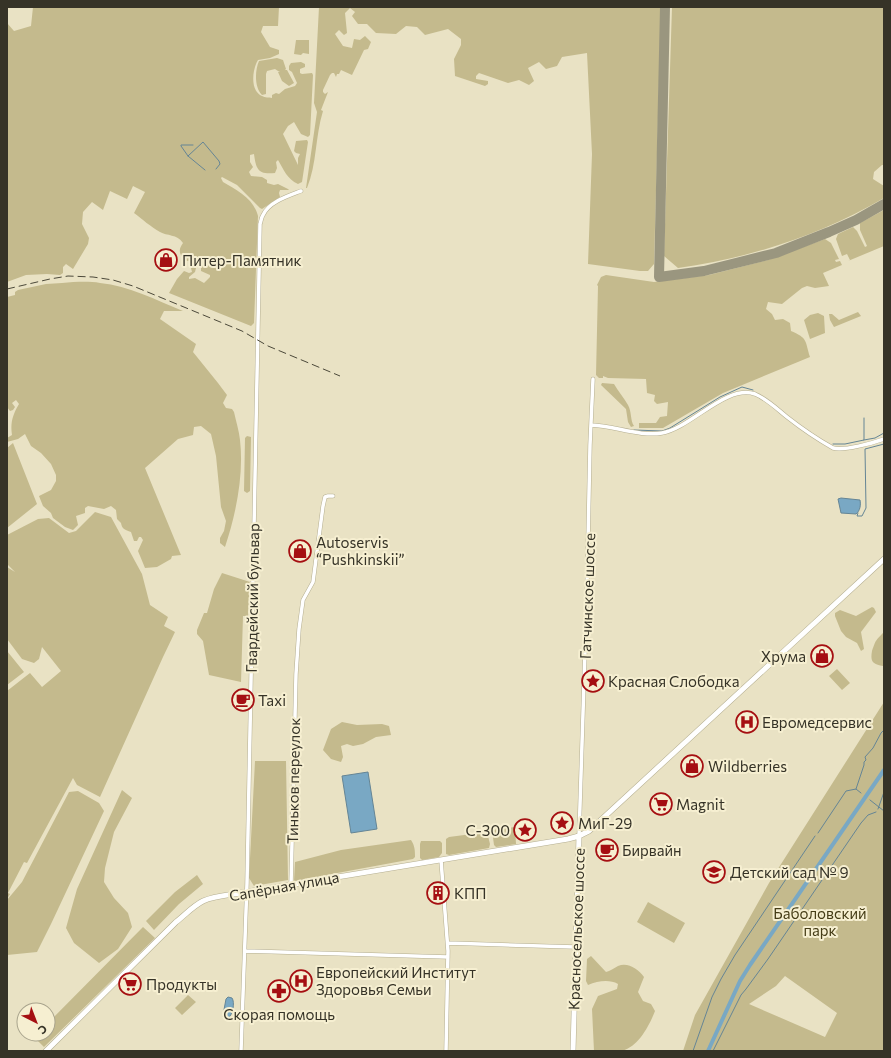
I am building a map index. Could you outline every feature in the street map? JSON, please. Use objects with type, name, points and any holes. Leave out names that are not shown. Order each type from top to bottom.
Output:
[{"type":"main road","name":"Красносельское шоссе","points":[[573,1051],[579,836],[591,830],[884,559]]},
{"type":"main road","name":"Сапёрная улица","points":[[46,1051],[176,922],[196,905],[213,898],[579,836]]},
{"type":"street","name":"Гвардейский бульвар","points":[[241,1051],[245,951],[259,338],[260,224],[263,214],[269,207],[283,198],[301,191]]},
{"type":"street","name":"Гатчинское шоссе","points":[[579,836],[588,590],[590,445],[593,379]]},
{"type":"street","points":[[592,425],[650,434],[661,433],[670,431],[692,419],[728,396],[737,392],[745,392],[755,394],[833,448],[837,449],[884,439]]},
{"type":"street","name":"Тиньков переулок","points":[[291,884],[296,674],[299,629],[303,600],[313,582],[322,506],[325,497],[333,496]]},
{"type":"street","points":[[441,860],[448,943],[446,1051]]},
{"type":"street","points":[[448,943],[575,946]]},
{"type":"street","points":[[245,951],[448,957]]},
{"type":"green space","points":[[33,7],[279,7],[278,26],[263,26],[261,32],[270,47],[279,50],[279,54],[270,58],[258,60],[254,69],[253,80],[255,90],[258,93],[263,97],[272,98],[272,95],[276,93],[279,94],[285,89],[295,86],[297,83],[292,72],[289,70],[291,63],[301,62],[305,64],[305,67],[300,69],[300,73],[312,73],[313,75],[310,135],[308,137],[301,134],[294,122],[288,126],[283,134],[298,165],[298,158],[300,154],[294,151],[296,141],[307,140],[308,142],[302,182],[298,184],[291,180],[278,160],[276,162],[277,168],[275,173],[261,172],[257,167],[254,154],[250,155],[250,162],[253,167],[249,172],[251,176],[262,177],[267,180],[267,183],[274,185],[278,184],[289,190],[280,190],[280,197],[262,209],[237,185],[222,177],[221,178],[223,182],[249,200],[258,216],[254,323],[251,326],[169,293],[177,279],[184,271],[189,273],[192,272],[192,265],[196,268],[195,272],[189,277],[189,279],[195,278],[204,283],[210,275],[201,271],[201,267],[210,258],[205,256],[203,258],[187,261],[180,253],[180,248],[183,243],[181,240],[160,232],[134,213],[145,192],[133,186],[127,199],[110,191],[103,210],[92,202],[83,212],[82,224],[89,238],[88,244],[73,269],[66,264],[63,267],[63,273],[60,275],[26,275],[7,282],[7,23],[14,31],[31,26]]},
{"type":"green space","points":[[319,7],[661,7],[654,264],[648,271],[640,271],[588,264],[592,154],[587,53],[562,57],[557,66],[546,69],[539,62],[528,68],[534,81],[529,85],[519,80],[508,83],[479,73],[476,76],[476,79],[488,81],[488,84],[485,86],[455,76],[454,59],[461,45],[461,39],[448,29],[425,35],[417,27],[406,26],[396,34],[376,33],[367,24],[358,24],[352,16],[355,12],[350,8],[345,13],[347,33],[344,35],[339,30],[335,34],[343,46],[352,48],[354,39],[360,40],[365,36],[371,42],[368,49],[364,50],[352,75],[341,70],[336,77],[334,73],[332,73],[323,90],[325,94],[328,92],[321,110],[323,111],[320,121],[313,170],[306,188],[317,112],[314,103]]},
{"type":"green space","points":[[672,7],[884,7],[884,165],[874,172],[873,179],[884,186],[884,198],[810,234],[732,258],[678,268],[664,256]]},
{"type":"green space","points":[[296,40],[309,40],[309,54],[294,54]]},
{"type":"green space","points":[[277,58],[283,60],[285,70],[287,70],[294,83],[289,86],[282,81],[278,72],[280,71],[275,69],[267,71],[266,94],[262,95],[259,92],[256,83],[259,61]]},
{"type":"green space","points":[[884,210],[884,246],[848,261],[850,260],[847,254],[842,256],[836,239],[838,234],[853,227],[857,231],[865,247],[867,246],[860,230],[860,223]]},
{"type":"green space","points":[[825,239],[831,243],[839,259],[835,260],[836,262],[840,261],[842,265],[823,273],[829,286],[815,288],[807,286],[802,288],[782,304],[768,302],[766,309],[772,314],[775,320],[783,319],[790,323],[791,331],[803,338],[805,341],[810,357],[723,393],[663,428],[639,428],[639,423],[656,423],[660,417],[667,416],[668,402],[657,404],[654,401],[655,395],[647,393],[646,379],[608,378],[603,376],[603,378],[599,378],[596,375],[597,285],[601,277],[606,275],[654,282],[709,275],[768,260]]},
{"type":"green space","points":[[95,282],[121,287],[183,311],[164,311],[160,319],[196,344],[193,352],[227,395],[223,403],[226,408],[232,409],[234,412],[239,433],[241,453],[240,481],[236,508],[225,547],[220,543],[220,538],[224,531],[226,521],[221,507],[216,456],[211,434],[201,426],[194,427],[193,435],[178,439],[145,468],[181,555],[172,556],[171,559],[157,567],[145,568],[138,551],[143,540],[139,537],[137,541],[134,541],[131,532],[123,528],[117,519],[116,510],[111,506],[104,509],[88,506],[85,508],[85,513],[76,516],[78,525],[73,530],[65,527],[53,518],[51,513],[43,506],[39,496],[51,490],[56,481],[56,475],[51,464],[41,453],[31,446],[25,434],[18,439],[7,442],[7,438],[12,435],[12,419],[19,404],[16,400],[12,403],[15,407],[10,411],[7,407],[7,297],[15,295],[15,292],[18,290],[46,284]]},
{"type":"green space","points":[[858,312],[861,316],[834,327],[830,320],[829,314],[832,314],[839,320]]},
{"type":"green space","points":[[818,313],[824,316],[825,333],[810,339],[804,320],[810,315]]},
{"type":"green space","points":[[602,383],[614,384],[628,405],[634,426],[631,427],[628,422],[626,409],[601,385]]},
{"type":"green space","points":[[247,436],[251,437],[250,491],[247,493],[244,491],[245,438]]},
{"type":"green space","points":[[13,443],[37,504],[7,528],[7,448]]},
{"type":"green space","points":[[95,512],[111,517],[142,574],[150,605],[168,617],[164,626],[175,632],[100,797],[77,785],[73,778],[27,863],[24,862],[8,893],[10,894],[7,899],[7,691],[30,673],[42,687],[61,671],[42,647],[39,659],[34,663],[22,659],[7,639],[7,567],[15,572],[7,564],[7,535],[38,519],[49,518],[69,533],[76,531]]},
{"type":"green space","points":[[222,573],[250,582],[248,616],[243,616],[241,682],[209,675],[203,641],[197,634],[197,630],[204,613],[207,613],[214,589]]},
{"type":"green space","points":[[872,607],[876,612],[861,632],[864,649],[861,651],[857,643],[846,637],[841,631],[835,613],[840,610],[856,616]]},
{"type":"green space","points":[[884,632],[883,666],[873,662],[871,655],[876,641]]},
{"type":"green space","points":[[7,651],[24,672],[7,685]]},
{"type":"green space","points":[[837,669],[850,683],[842,690],[829,676]]},
{"type":"green space","name":"Баболовский парк","points":[[884,702],[884,1051],[683,1051],[695,1015],[769,883]],"holes":[[[785,976],[837,1013],[825,1037],[749,1004],[776,986]]]},
{"type":"green space","points":[[342,722],[357,725],[382,724],[389,726],[391,735],[376,737],[363,744],[353,746],[347,744],[341,746],[343,757],[341,762],[331,759],[323,750],[331,729]]},
{"type":"green space","points":[[255,761],[286,761],[288,880],[254,886],[249,878]]},
{"type":"green space","points":[[122,790],[132,798],[114,832],[105,868],[104,882],[114,898],[128,913],[132,927],[118,949],[99,963],[74,943],[66,928],[77,889]]},
{"type":"green space","points":[[78,791],[99,803],[104,811],[37,952],[7,955],[7,900],[22,882],[69,792]]},
{"type":"green space","points":[[515,827],[516,844],[496,847],[494,845],[492,830]]},
{"type":"green space","points":[[487,832],[490,844],[489,848],[449,855],[446,854],[446,839],[449,837]]},
{"type":"green space","points":[[411,840],[415,851],[415,857],[413,859],[294,881],[295,862],[341,850]]},
{"type":"green space","points":[[421,841],[440,841],[442,843],[442,853],[439,857],[422,860],[420,858]]},
{"type":"green space","points":[[197,875],[203,884],[179,904],[154,930],[146,921],[175,892]]},
{"type":"green space","points":[[648,902],[685,923],[674,943],[637,922]]},
{"type":"green space","points":[[143,927],[155,938],[56,1035],[56,1015]]},
{"type":"green space","points":[[591,956],[606,972],[618,966],[625,965],[636,969],[644,977],[638,992],[643,1001],[651,1004],[655,1011],[643,1035],[633,1045],[622,1051],[594,1051],[592,1009],[598,996],[617,989],[618,984],[611,981],[603,981],[588,985],[586,981],[587,959]]},
{"type":"green space","points":[[188,995],[196,1002],[182,1015],[175,1008]]},
{"type":"green space","points":[[39,1042],[49,1042],[44,1047]]},
{"type":"water","points":[[838,499],[860,500],[860,508],[856,514],[841,513]]},
{"type":"water","points":[[368,772],[377,829],[351,833],[342,776]]},
{"type":"water","points":[[228,997],[232,998],[233,1005],[231,1014],[228,1018],[223,1017],[223,1015],[226,999]]},
{"type":"waterway","points":[[188,156],[203,142],[219,161],[220,164],[216,169]]},
{"type":"waterway","points":[[193,145],[181,146],[188,156],[205,170]]},
{"type":"waterway","points":[[634,430],[662,431],[670,428],[720,397],[742,387],[753,390]]},
{"type":"waterway","points":[[833,444],[845,444],[864,440],[864,418]]},
{"type":"waterway","points":[[864,440],[875,438],[884,433]]},
{"type":"waterway","points":[[858,513],[857,516],[862,516],[866,508],[865,449],[884,444]]},
{"type":"waterway","points":[[856,789],[864,762],[866,760],[865,757],[873,748],[884,730]]},
{"type":"waterway","points":[[708,1051],[740,981],[750,965],[884,770]]},
{"type":"waterway","points":[[818,833],[846,791],[856,789],[861,793]]},
{"type":"waterway","points":[[878,809],[884,792]]},
{"type":"waterway","points":[[870,800],[884,811]]},
{"type":"waterway","points":[[713,1051],[741,995],[768,959],[861,823],[868,815],[876,812]]},
{"type":"waterway","points":[[693,1051],[712,997],[721,979],[735,955],[815,836]]},
{"type":"taxiway","points":[[665,7],[659,277],[704,271],[776,253],[856,220],[884,204]]},
{"type":"railway","points":[[7,289],[68,276],[93,277],[113,280],[133,286],[242,331],[268,346],[340,376]]},
{"type":"place","name":"Питер-Памятник","points":[[166,260]]},
{"type":"place","name":"Autoservis “Pushkinskii”","points":[[300,551]]},
{"type":"place","name":"Хрума","points":[[822,656]]},
{"type":"place","name":"Красная Слободка","points":[[593,681]]},
{"type":"place","name":"Taxi","points":[[243,700]]},
{"type":"place","name":"Евромедсервис","points":[[747,722]]},
{"type":"place","name":"Wildberries","points":[[692,766]]},
{"type":"place","name":"Magnit","points":[[661,804]]},
{"type":"place","name":"МиГ-29","points":[[562,823]]},
{"type":"place","name":"С-300","points":[[525,830]]},
{"type":"place","name":"Бирвайн","points":[[607,850]]},
{"type":"place","name":"Детский сад № 9","points":[[714,872]]},
{"type":"place","name":"КПП","points":[[438,893]]},
{"type":"place","name":"Европейский Институт Здоровья Семьи","points":[[301,981]]},
{"type":"place","name":"Продукты","points":[[130,984]]},
{"type":"place","name":"Скорая помощь","points":[[279,991]]}]
